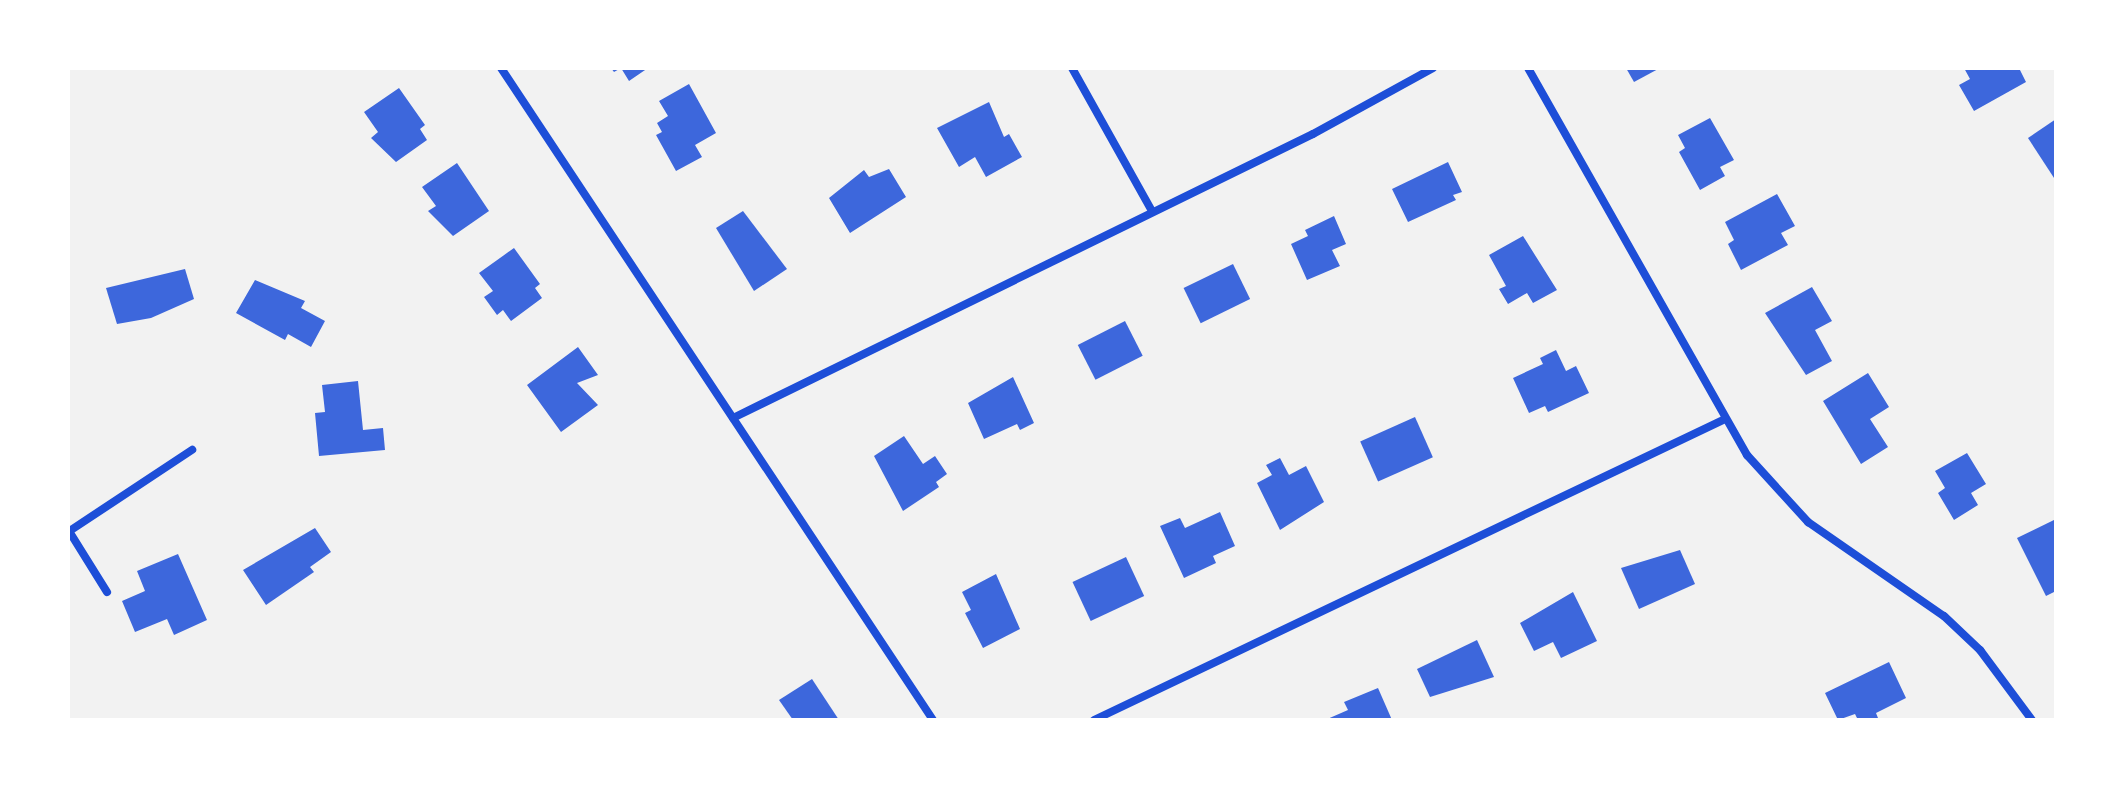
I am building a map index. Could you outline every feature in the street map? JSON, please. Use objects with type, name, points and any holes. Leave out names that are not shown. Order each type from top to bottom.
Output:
[{"type":"street","points":[[501,68],[933,720]]},
{"type":"street","points":[[1072,68],[1152,211]]},
{"type":"street","points":[[733,418],[1313,134],[1433,68]]},
{"type":"street","points":[[1528,68],[1725,419],[1775,491],[1829,538],[1944,616],[1980,650],[2032,720]]},
{"type":"street","points":[[1094,720],[1725,419]]},
{"type":"street","points":[[107,592],[68,531],[192,450]]},
{"type":"building","points":[[621,68],[648,68],[629,81]]},
{"type":"building","points":[[1626,68],[1660,68],[1634,82]]},
{"type":"building","points":[[1964,68],[2019,68],[2026,82],[1974,111],[1959,85],[1970,79]]},
{"type":"building","points":[[689,84],[716,133],[695,145],[702,157],[676,171],[656,135],[662,132],[657,123],[668,116],[659,101]]},
{"type":"building","points":[[399,88],[425,125],[420,129],[427,140],[396,162],[371,138],[378,132],[364,112]]},
{"type":"building","points":[[989,102],[1004,137],[1009,134],[1022,157],[986,177],[975,157],[959,167],[937,128]]},
{"type":"building","points":[[1710,118],[1734,160],[1720,167],[1725,176],[1700,190],[1679,152],[1685,148],[1678,135]]},
{"type":"building","points":[[2056,119],[2056,181],[2028,138]]},
{"type":"building","points":[[1448,162],[1462,192],[1453,195],[1456,200],[1408,222],[1392,189]]},
{"type":"building","points":[[457,163],[489,211],[453,236],[428,211],[436,206],[422,187]]},
{"type":"building","points":[[889,169],[906,197],[850,233],[829,198],[864,170],[869,177]]},
{"type":"building","points":[[1777,194],[1795,226],[1781,233],[1788,245],[1741,270],[1728,244],[1734,240],[1725,222]]},
{"type":"building","points":[[743,211],[787,269],[754,291],[716,228]]},
{"type":"building","points":[[1334,216],[1346,244],[1332,250],[1340,266],[1307,280],[1291,244],[1308,236],[1305,230]]},
{"type":"building","points":[[1523,236],[1557,290],[1533,303],[1527,293],[1508,304],[1499,289],[1506,286],[1489,255]]},
{"type":"building","points":[[514,248],[540,284],[535,288],[542,298],[511,321],[503,310],[497,315],[484,297],[493,291],[479,273]]},
{"type":"building","points":[[1233,264],[1250,299],[1201,323],[1184,288]]},
{"type":"building","points":[[185,269],[194,299],[151,318],[117,324],[106,288]]},
{"type":"building","points":[[255,280],[305,301],[301,308],[325,321],[311,347],[288,334],[285,340],[236,313]]},
{"type":"building","points":[[1812,287],[1832,321],[1815,330],[1832,361],[1806,375],[1765,313]]},
{"type":"building","points":[[1125,321],[1143,356],[1095,380],[1078,345]]},
{"type":"building","points":[[578,347],[598,375],[577,383],[598,405],[561,432],[527,385]]},
{"type":"building","points":[[1556,350],[1566,371],[1576,366],[1589,393],[1548,412],[1545,406],[1529,413],[1513,378],[1543,364],[1540,358]]},
{"type":"building","points":[[1868,373],[1889,407],[1870,419],[1888,447],[1861,464],[1823,401]]},
{"type":"building","points":[[1013,377],[1034,423],[1020,430],[1017,424],[984,439],[968,403]]},
{"type":"building","points":[[358,381],[363,430],[383,428],[385,450],[319,456],[315,413],[325,412],[322,385]]},
{"type":"building","points":[[1415,417],[1433,457],[1378,482],[1360,441]]},
{"type":"building","points":[[904,436],[923,464],[935,456],[947,474],[936,482],[939,487],[903,511],[874,456]]},
{"type":"building","points":[[1967,453],[1986,484],[1971,493],[1978,505],[1954,520],[1938,493],[1945,488],[1935,471]]},
{"type":"building","points":[[1280,458],[1289,475],[1306,466],[1324,502],[1280,530],[1257,483],[1272,475],[1266,465]]},
{"type":"building","points":[[1220,512],[1235,546],[1213,556],[1216,563],[1184,578],[1160,526],[1180,518],[1185,528]]},
{"type":"building","points":[[2056,519],[2056,591],[2046,596],[2017,538]]},
{"type":"building","points":[[315,528],[331,552],[310,567],[314,572],[266,605],[243,570]]},
{"type":"building","points":[[1680,550],[1695,584],[1639,609],[1621,568]]},
{"type":"building","points":[[178,554],[207,620],[174,635],[167,619],[135,632],[122,601],[145,591],[137,571]]},
{"type":"building","points":[[1126,557],[1144,596],[1091,621],[1073,582]]},
{"type":"building","points":[[996,574],[1020,629],[983,648],[965,613],[971,610],[962,592]]},
{"type":"building","points":[[1573,592],[1597,641],[1561,658],[1553,642],[1534,651],[1520,623]]},
{"type":"building","points":[[1477,640],[1494,677],[1430,697],[1417,669]]},
{"type":"building","points":[[1889,662],[1906,698],[1876,713],[1878,718],[1873,720],[1858,720],[1855,714],[1838,720],[1825,693]]},
{"type":"building","points":[[812,679],[839,720],[793,720],[779,700]]},
{"type":"building","points":[[1378,688],[1392,720],[1325,720],[1348,710],[1344,702]]}]
